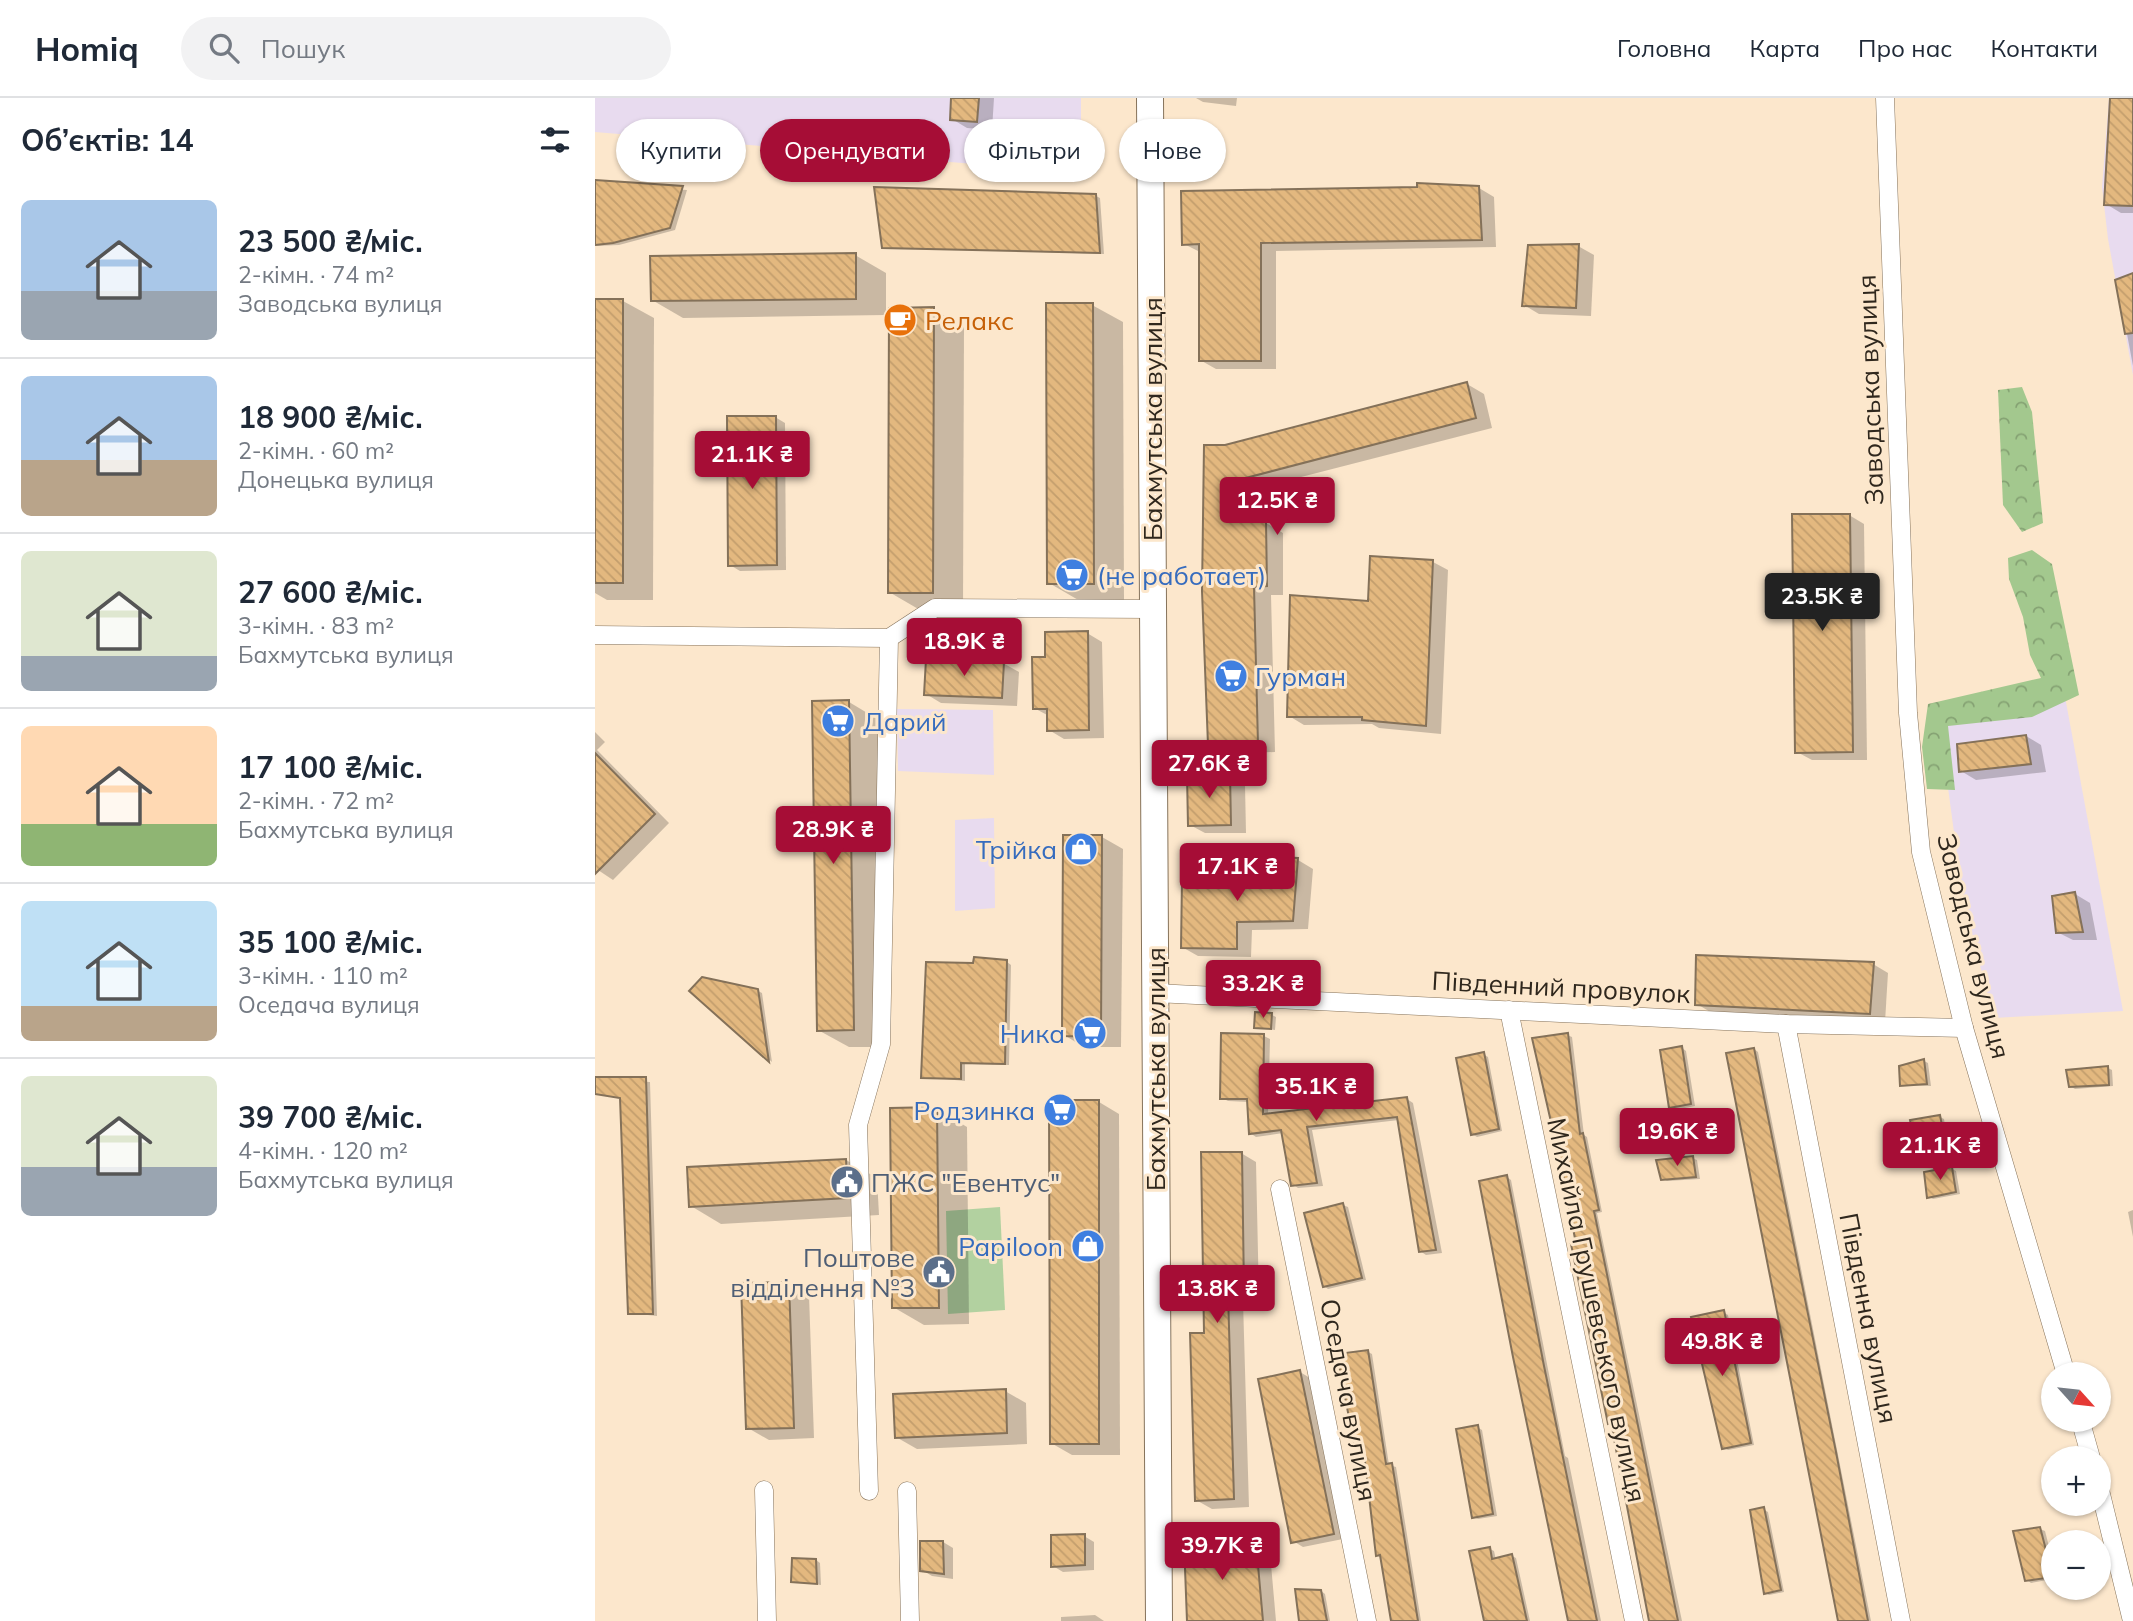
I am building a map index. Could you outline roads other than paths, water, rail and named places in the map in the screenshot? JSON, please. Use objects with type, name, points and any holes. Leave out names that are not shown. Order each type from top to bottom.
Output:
[{"type":"street","name":"Бахмутська вулиця","points":[[1150,98],[1159,1621]]},
{"type":"street","name":"Заводська вулиця","points":[[1885,98],[1908,713],[1921,852],[1964,1028],[2062,1362]]},
{"type":"street","points":[[595,635],[889,638],[935,608],[1153,608]]},
{"type":"street","points":[[869,1491],[859,1125],[880,1044],[889,638]]},
{"type":"street","name":"Південний провулок","points":[[1155,993],[1786,1024],[1964,1028]]},
{"type":"street","name":"Михайла Грушевського вулиця","points":[[1509,1010],[1634,1621]]},
{"type":"street","name":"Південна вулиця","points":[[1786,1024],[1901,1621]]},
{"type":"street","name":"Оседача вулиця","points":[[1280,1189],[1367,1621]]},
{"type":"street","points":[[764,1490],[767,1621]]},
{"type":"street","points":[[907,1491],[910,1621]]},
{"type":"street","points":[[2106,1516],[2132,1621]]},
{"type":"place","name":"Релакс","points":[[900,320]]},
{"type":"place","name":"(не работает)","points":[[1072,575]]},
{"type":"place","name":"Гурман","points":[[1231,676]]},
{"type":"place","name":"Дарий","points":[[838,721]]},
{"type":"place","name":"Трійка","points":[[1081,849]]},
{"type":"place","name":"Ника","points":[[1090,1033]]},
{"type":"place","name":"Родзинка","points":[[1060,1110]]},
{"type":"place","name":"ПЖС \"Евентус\"","points":[[847,1182]]},
{"type":"place","name":"Papiloon","points":[[1088,1246]]},
{"type":"place","name":"Поштове відділення №3","points":[[939,1272]]}]
